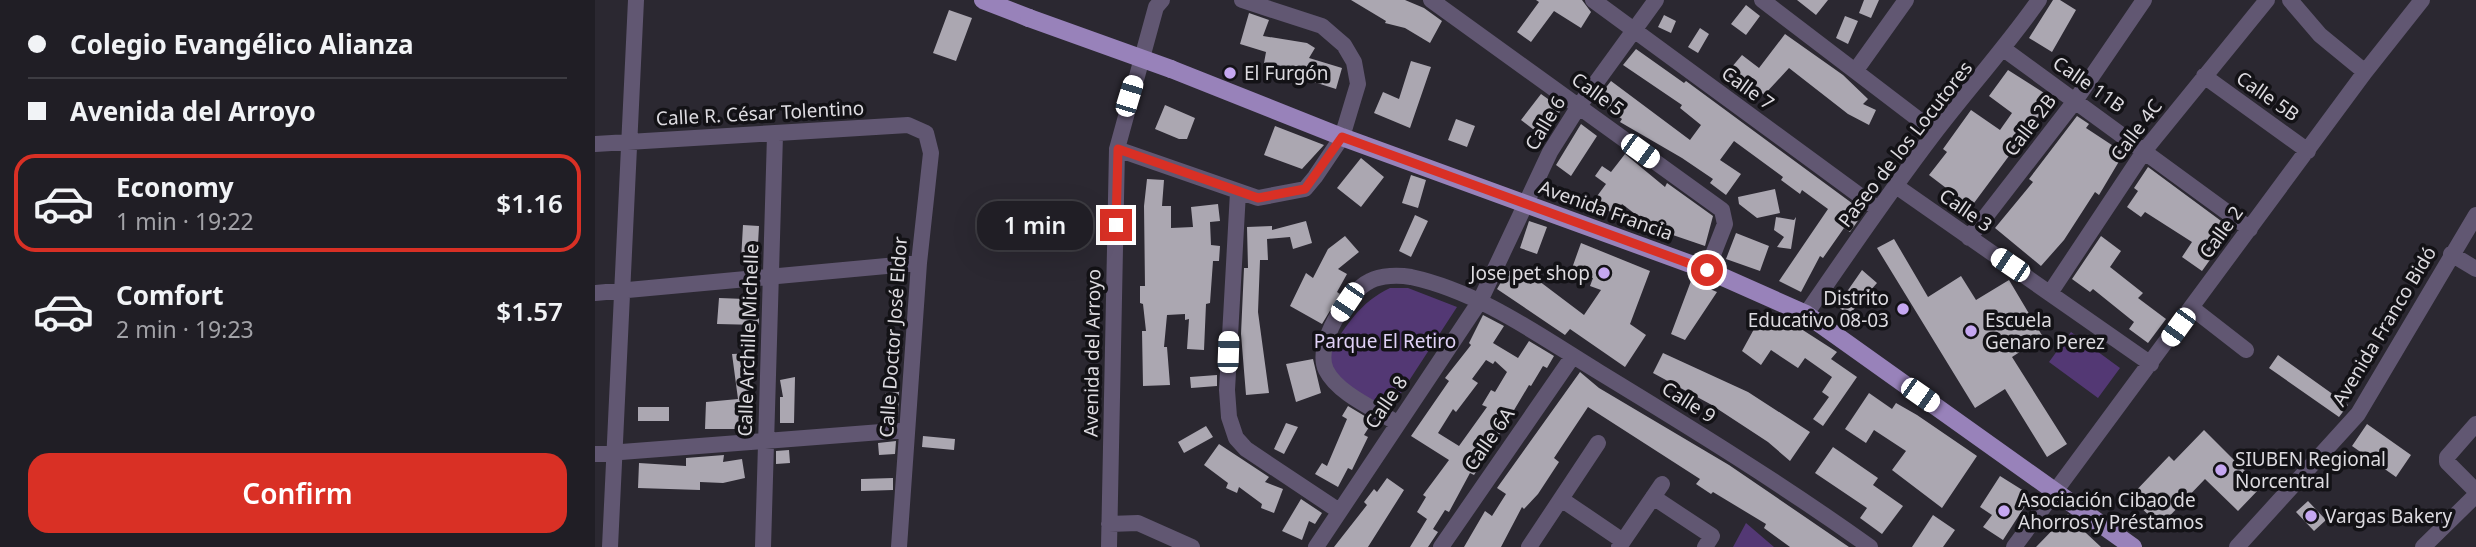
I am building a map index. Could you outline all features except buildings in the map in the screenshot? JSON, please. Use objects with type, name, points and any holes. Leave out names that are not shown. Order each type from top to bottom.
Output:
[{"type":"main road","name":"Avenida Francia","points":[[983,0],[1171,69],[1342,137],[1707,270],[1806,314],[2133,547]]},
{"type":"street","points":[[610,547],[636,0]]},
{"type":"street","name":"Avenida del Arroyo","points":[[1109,547],[1118,149],[1129,96],[1156,7],[1162,0]]},
{"type":"street","points":[[1118,149],[1258,198],[1305,189],[1342,137],[1358,84],[1354,62],[1344,45],[1322,26],[1242,0]]},
{"type":"street","name":"Calle 5","points":[[1431,0],[1721,210],[1725,224],[1707,270]]},
{"type":"street","name":"Calle 7","points":[[1593,0],[1878,209]]},
{"type":"street","name":"Calle 6","points":[[1526,204],[1550,152],[1579,106],[1656,0]]},
{"type":"street","points":[[1856,70],[1906,0]]},
{"type":"street","name":"Paseo de los Locutores","points":[[1806,314],[1935,132],[2005,50],[2039,0]]},
{"type":"street","name":"Calle 2B","points":[[1969,238],[2075,100],[2144,0]]},
{"type":"street","name":"Calle 4C","points":[[2050,293],[2145,150],[2267,0]]},
{"type":"street","points":[[2290,0],[2320,35],[2365,72]]},
{"type":"street","name":"Calle 2","points":[[2056,492],[2365,72],[2422,0]]},
{"type":"street","points":[[1770,2],[1935,132]]},
{"type":"street","name":"Calle 11B","points":[[2005,50],[2250,229]]},
{"type":"street","name":"Calle 5B","points":[[2204,76],[2308,150]]},
{"type":"street","name":"Calle R. César Tolentino","points":[[595,144],[908,125],[926,133]]},
{"type":"street","name":"Calle Doctor José Eldor","points":[[899,547],[919,262],[931,153],[926,133]]},
{"type":"street","name":"Calle Archille Michelle","points":[[763,547],[775,135]]},
{"type":"street","name":"Calle 3","points":[[1896,186],[2151,364]]},
{"type":"street","points":[[1238,192],[1228,333],[1229,417],[1236,438],[1246,449],[1339,511]]},
{"type":"street","name":"Calle 8","points":[[1317,547],[1397,423],[1481,301],[1526,204]]},
{"type":"street","name":"Avenida Franco Bidó","points":[[2237,547],[2358,414],[2476,215]]},
{"type":"street","points":[[2451,254],[2476,269]]},
{"type":"street","points":[[595,293],[919,262]]},
{"type":"street","points":[[1397,423],[1333,382],[1324,367],[1323,349],[1331,326],[1347,302],[1369,281],[1388,276],[1411,277],[1481,301]]},
{"type":"street","name":"Calle 9","points":[[1481,301],[1790,490],[1870,547]]},
{"type":"street","points":[[2192,308],[2246,350]]},
{"type":"street","name":"Calle 6A","points":[[1441,547],[1573,356]]},
{"type":"street","points":[[2423,547],[2476,493],[2447,462],[2447,457],[2476,424]]},
{"type":"street","points":[[595,454],[907,430]]},
{"type":"street","points":[[1529,547],[1598,443]]},
{"type":"street","points":[[1561,499],[1621,544],[1658,491],[1712,536],[1705,547]]},
{"type":"street","points":[[2014,547],[2056,492]]},
{"type":"street","points":[[1109,524],[1138,523],[1192,547]]},
{"type":"green space","name":"Parque El Retiro","points":[[1390,288],[1408,288],[1457,307],[1388,413],[1332,383],[1328,354],[1362,308]]},
{"type":"green space","points":[[2071,332],[2120,368],[2098,398],[2049,362]]},
{"type":"green space","points":[[1746,523],[1774,547],[1733,547]]},
{"type":"place","name":"El Furgón","points":[[1230,73]]},
{"type":"place","name":"Jose pet shop","points":[[1604,273]]},
{"type":"place","name":"Distrito Educativo 08-03","points":[[1903,309]]},
{"type":"place","name":"Escuela Genaro Perez","points":[[1971,331]]},
{"type":"place","name":"SIUBEN Regional Norcentral","points":[[2221,470]]},
{"type":"place","name":"Asociación Cibao de Ahorros y Préstamos","points":[[2004,511]]},
{"type":"place","name":"Vargas Bakery","points":[[2311,516]]},
{"type":"route","points":[[1116,225],[1118,149],[1258,198],[1282,196],[1305,189],[1342,137],[1707,270]]}]
